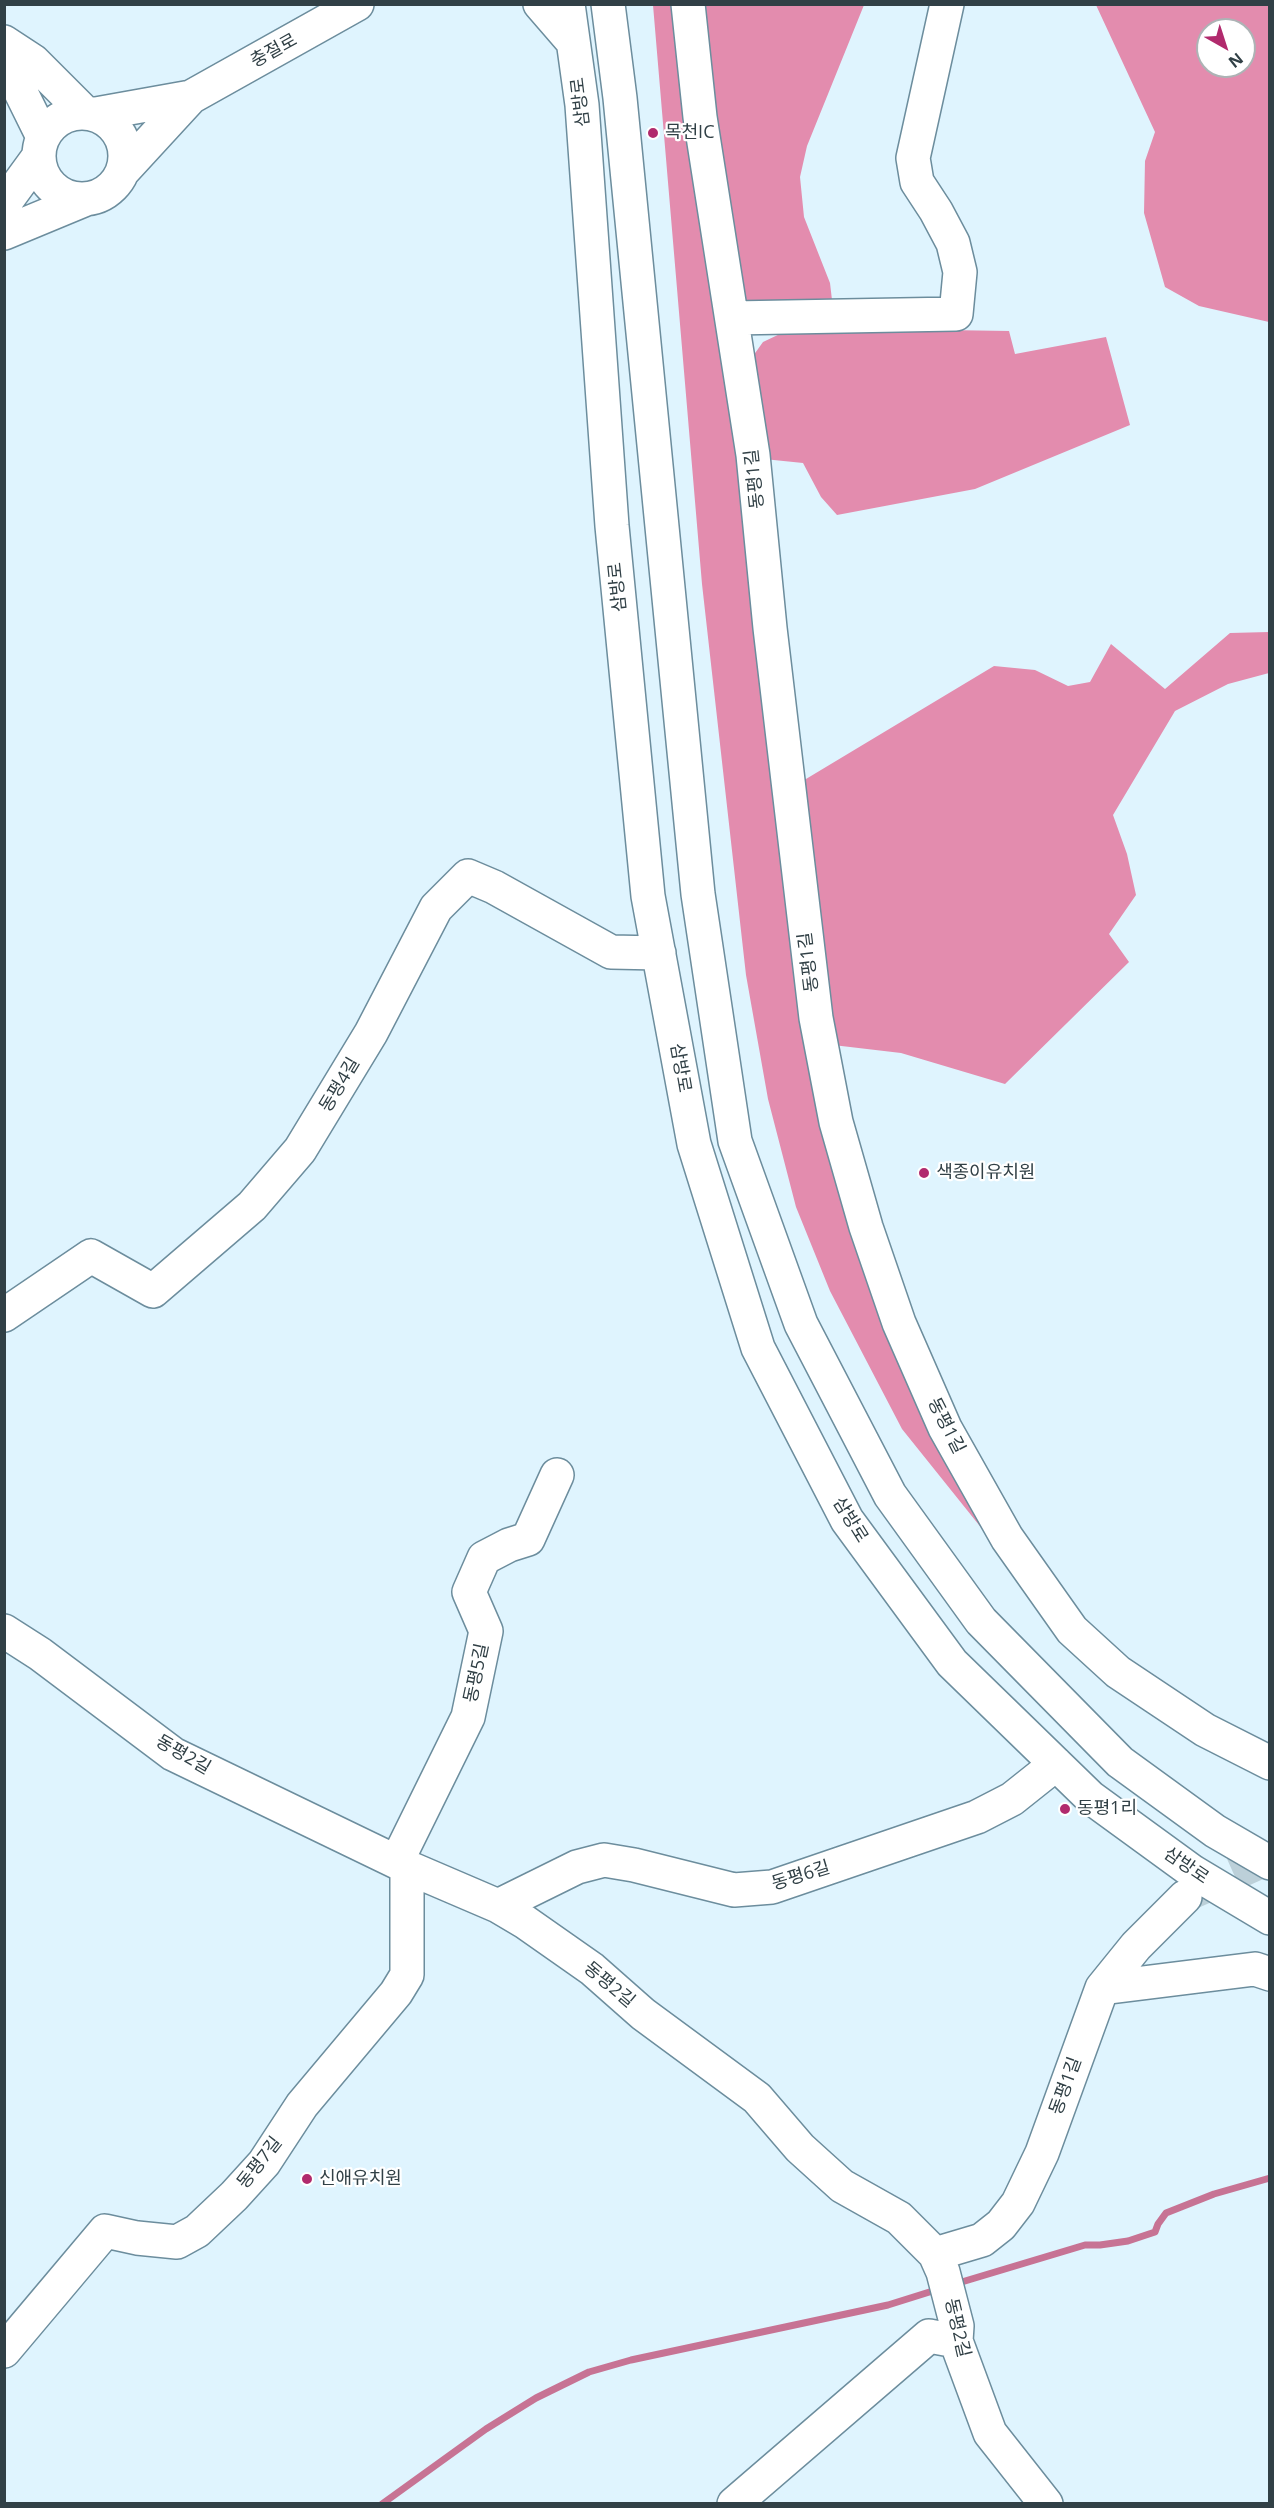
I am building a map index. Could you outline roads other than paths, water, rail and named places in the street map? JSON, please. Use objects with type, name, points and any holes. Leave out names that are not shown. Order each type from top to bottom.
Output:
[{"type":"street","name":"충절로","points":[[122,172],[191,97],[357,4]]},
{"type":"street","points":[[540,4],[572,41]]},
{"type":"street","name":"삼방로","points":[[568,4],[582,105],[612,526],[648,896],[694,1144],[758,1348],[847,1520],[952,1663],[1090,1797],[1193,1872],[1269,1918]]},
{"type":"street","name":"동평1길","points":[[688,4],[700,117],[753,455],[770,628],[816,1018],[836,1122],[866,1227],[899,1323],[945,1428],[1007,1538],[1072,1630],[1118,1672],[1205,1730],[1269,1763]]},
{"type":"street","points":[[732,318],[956,314],[960,272],[953,243],[917,182],[913,158],[947,4]]},
{"type":"street","points":[[612,11],[698,894],[735,1141],[801,1324],[890,1495],[981,1621],[1120,1762],[1215,1831],[1269,1863]]},
{"type":"street","points":[[4,42],[33,61],[90,113],[107,120],[122,137],[125,148],[122,172],[108,190],[4,233]]},
{"type":"street","points":[[4,58],[41,147],[45,179],[53,188],[74,198],[86,199]]},
{"type":"street","name":"충절로","points":[[90,113],[191,97]]},
{"type":"street","points":[[4,204],[41,147],[52,124],[62,117],[90,113]]},
{"type":"street","name":"동평4길","points":[[4,1316],[91,1256],[153,1291],[252,1206],[300,1150],[371,1034],[436,908],[468,876],[494,887],[611,952],[659,953]]},
{"type":"street","name":"동평5길","points":[[402,1864],[468,1718],[486,1631],[469,1592],[484,1558],[509,1545],[528,1539],[557,1475]]},
{"type":"street","name":"동평2길","points":[[4,1630],[40,1654],[173,1754],[402,1864],[498,1906],[525,1922],[592,1969],[644,2014],[757,2098],[800,2148],[842,2186],[899,2218],[939,2263],[957,2334],[990,2433],[1046,2504]]},
{"type":"street","name":"동평6길","points":[[498,1906],[577,1867],[604,1860],[634,1865],[734,1890],[772,1887],[977,1817],[1012,1799],[1056,1764]]},
{"type":"street","name":"동평7길","points":[[4,2351],[105,2231],[137,2238],[177,2242],[197,2231],[264,2163],[302,2105],[396,1993],[407,1975],[402,1864]]},
{"type":"street","name":"동평1길","points":[[939,2263],[982,2240],[1001,2225],[1018,2203],[1042,2153],[1102,1988],[1136,1946],[1185,1896]]},
{"type":"street","points":[[1102,1988],[1255,1969],[1269,1974]]},
{"type":"street","points":[[734,2504],[929,2336],[957,2334]]},
{"type":"waterway","points":[[955,2284],[1085,2245],[1128,2241],[1155,2232],[1166,2213],[1214,2194],[1270,2178]]},
{"type":"waterway","points":[[382,2504],[486,2429],[536,2398],[589,2372],[631,2360],[888,2305],[939,2289]]},
{"type":"tunnel","points":[[1189,1894],[1270,1858]]},
{"type":"place","name":"목천IC","points":[[653,133]]},
{"type":"place","name":"색종이유치원","points":[[924,1173]]},
{"type":"place","name":"동평1리","points":[[1065,1809]]},
{"type":"place","name":"신애유치원","points":[[307,2179]]}]
